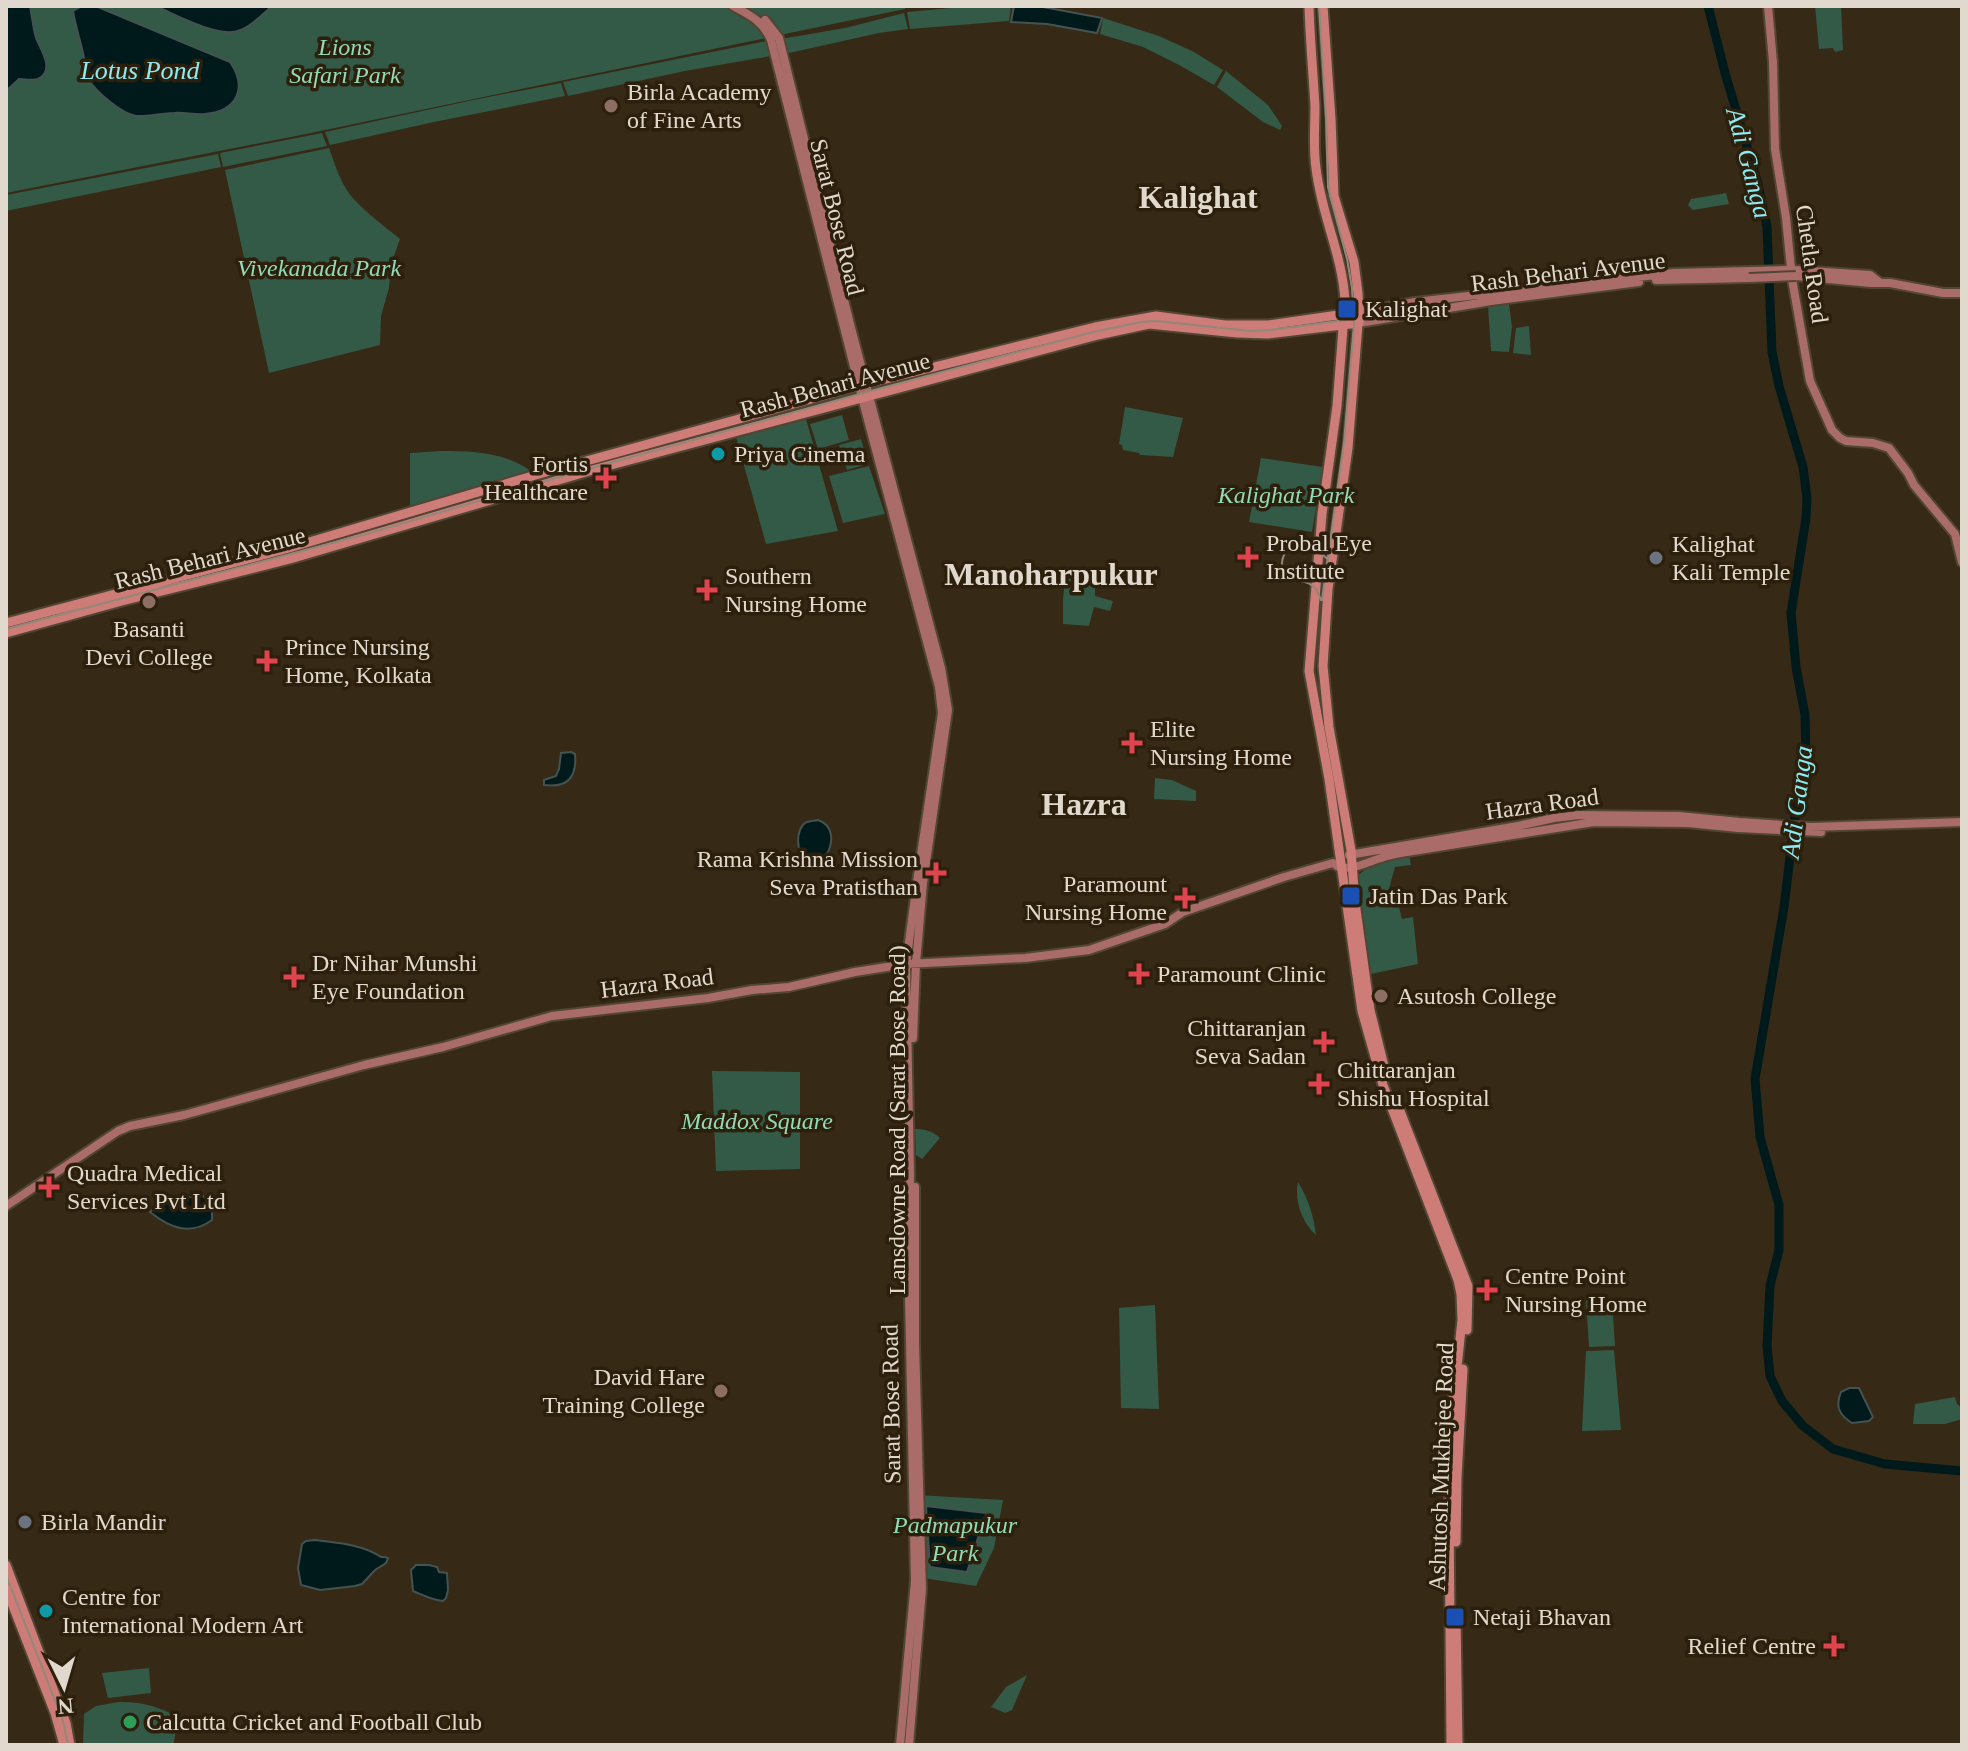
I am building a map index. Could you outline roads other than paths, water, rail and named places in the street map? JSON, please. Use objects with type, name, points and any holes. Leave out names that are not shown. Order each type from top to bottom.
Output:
[{"type":"main road","name":"Sarat Bose Road","points":[[733,6],[764,25],[771,40],[863,385]]},
{"type":"main road","name":"Lansdowne Road (Sarat Bose Road)","points":[[744,6],[762,17],[779,38],[939,687],[942,713],[925,823]]},
{"type":"main road","points":[[1309,6],[1315,166],[1344,289],[1337,406],[1322,514],[1309,671],[1342,866],[1355,902],[1366,983],[1381,1058],[1464,1287]]},
{"type":"main road","points":[[1323,6],[1334,196],[1354,262],[1359,318],[1348,448],[1328,589],[1323,666],[1329,727],[1351,856]]},
{"type":"main road","name":"Chetla Road","points":[[1768,6],[1775,149],[1792,279],[1810,381],[1832,430],[1840,438],[1889,448],[1914,485],[1955,534],[1962,562]]},
{"type":"main road","points":[[1359,318],[1437,300],[1674,273],[1870,275],[1875,283],[1962,293]]},
{"type":"main road","name":"Rash Behari Avenue","points":[[6,623],[289,548],[539,474],[863,385],[1110,324],[1156,316],[1247,326],[1343,320],[1661,280],[1750,275]]},
{"type":"main road","name":"Rash Behari Avenue","points":[[6,633],[290,559],[583,473],[1098,335],[1149,324],[1268,334],[1343,320]]},
{"type":"main road","points":[[973,357],[976,367]]},
{"type":"main road","name":"Lansdowne Road (Sarat Bose Road)","points":[[866,398],[941,668],[948,710],[911,964],[915,1343],[922,1589],[909,1745]]},
{"type":"main road","name":"Hazra Road","points":[[1351,856],[1579,815],[1668,815],[1739,825]]},
{"type":"main road","name":"Hazra Road","points":[[6,1206],[130,1126],[184,1115],[552,1016],[789,987],[855,972],[911,964],[1031,957],[1089,950],[1165,924],[1183,912],[1284,877],[1413,851],[1594,822],[1739,825]]},
{"type":"main road","name":"Sarat Bose Road","points":[[900,1745],[915,1581],[909,1295],[911,964],[925,823]]},
{"type":"main road","points":[[1810,830],[1850,825],[1962,823]]},
{"type":"main road","points":[[1739,825],[1810,830],[1962,823]]},
{"type":"main road","points":[[1340,854],[1351,856]]},
{"type":"main road","points":[[1342,866],[1351,856]]},
{"type":"main road","name":"Ashutosh Mukhejee Road","points":[[1451,1745],[1449,1507],[1454,1395],[1464,1287]]},
{"type":"main road","name":"Ashutosh Mukhejee Road","points":[[1458,1745],[1456,1507],[1468,1320],[1464,1287]]},
{"type":"main road","points":[[6,1565],[66,1723],[70,1745]]},
{"type":"main road","points":[[6,1588],[55,1713],[64,1745]]},
{"type":"water","points":[[6,6],[30,6],[46,70],[38,79],[19,79],[6,91]]},
{"type":"water","name":"Lotus Pond","points":[[82,6],[98,7],[230,62],[238,81],[236,97],[225,108],[205,114],[136,116],[116,107],[88,78],[73,11]]},
{"type":"water","points":[[155,6],[272,6],[241,30],[222,32]]},
{"type":"water","points":[[1014,6],[1043,7],[1102,18],[1097,33],[1047,24],[1011,22]]},
{"type":"water","points":[[561,753],[575,754],[575,762],[569,779],[559,785],[544,785],[544,780],[556,776]]},
{"type":"water","points":[[818,820],[829,830],[829,849],[827,854],[807,858],[800,852],[800,830],[805,823]]},
{"type":"water","points":[[203,1196],[212,1205],[212,1220],[196,1228],[173,1226],[150,1212],[167,1201]]},
{"type":"water","points":[[1849,1388],[1859,1388],[1873,1417],[1869,1421],[1852,1423],[1841,1413],[1839,1397]]},
{"type":"water","points":[[926,1506],[986,1513],[967,1572],[930,1567]]},
{"type":"water","points":[[315,1540],[358,1547],[388,1558],[362,1584],[320,1590],[301,1585],[298,1568],[302,1544]]},
{"type":"water","points":[[416,1565],[437,1567],[439,1572],[447,1573],[448,1590],[443,1601],[413,1591],[411,1570]]},
{"type":"waterway","name":"Adi Ganga","points":[[1708,6],[1767,227],[1772,352],[1803,467],[1807,498],[1791,613],[1805,715],[1806,757],[1755,1079],[1760,1137],[1779,1205],[1779,1250],[1770,1286],[1767,1346],[1770,1376],[1782,1401],[1803,1426],[1833,1449],[1885,1464],[1962,1471]]},
{"type":"tram line","points":[[1319,6],[1328,187],[1347,259],[1354,324],[1344,442],[1322,600]]},
{"type":"tram line","points":[[6,629],[370,533],[570,474],[1093,332],[1156,321],[1250,331],[1271,330],[1345,320],[1354,305]]},
{"type":"tram line","points":[[1321,600],[1312,585],[1287,576],[1282,563],[1289,550],[1302,547],[1317,551],[1328,560]]},
{"type":"tram line","points":[[6,1575],[63,1721],[68,1745]]},
{"type":"place","name":"Birla Academy of Fine Arts","points":[[611,106]]},
{"type":"place","name":"Kalighat","points":[[1347,309]]},
{"type":"place","name":"Priya Cinema","points":[[718,454]]},
{"type":"place","name":"Fortis Healthcare","points":[[606,478]]},
{"type":"place","name":"Probal Eye Institute","points":[[1248,557]]},
{"type":"place","name":"Kalighat Kali Temple","points":[[1656,558]]},
{"type":"place","name":"Southern Nursing Home","points":[[707,590]]},
{"type":"place","name":"Basanti Devi College","points":[[149,602]]},
{"type":"place","name":"Prince Nursing Home, Kolkata","points":[[267,661]]},
{"type":"place","name":"Elite Nursing Home","points":[[1132,743]]},
{"type":"place","name":"Rama Krishna Mission Seva Pratisthan","points":[[936,873]]},
{"type":"place","name":"Jatin Das Park","points":[[1351,896]]},
{"type":"place","name":"Paramount Nursing Home","points":[[1185,898]]},
{"type":"place","name":"Paramount Clinic","points":[[1139,974]]},
{"type":"place","name":"Dr Nihar Munshi Eye Foundation","points":[[294,977]]},
{"type":"place","name":"Asutosh College","points":[[1381,996]]},
{"type":"place","name":"Chittaranjan Seva Sadan","points":[[1324,1042]]},
{"type":"place","name":"Chittaranjan Shishu Hospital","points":[[1319,1084]]},
{"type":"place","name":"Quadra Medical Services Pvt Ltd","points":[[49,1187]]},
{"type":"place","name":"Centre Point Nursing Home","points":[[1487,1290]]},
{"type":"place","name":"David Hare Training College","points":[[721,1391]]},
{"type":"place","name":"Birla Mandir","points":[[25,1522]]},
{"type":"place","name":"Centre for International Modern Art","points":[[46,1611]]},
{"type":"place","name":"Netaji Bhavan","points":[[1455,1617]]},
{"type":"place","name":"Relief Centre","points":[[1834,1646]]},
{"type":"place","name":"Calcutta Cricket and Football Club","points":[[130,1722]]},
{"type":"district","name":"Kalighat","points":[[1198,197]]},
{"type":"district","name":"Manoharpukur","points":[[1051,574]]},
{"type":"district","name":"Hazra","points":[[1084,804]]},
{"type":"park label","name":"Lions Safari Park","points":[[345,61]]},
{"type":"park label","name":"Vivekanada Park","points":[[319,268]]},
{"type":"park label","name":"Kalighat Park","points":[[1286,495]]},
{"type":"park label","name":"Maddox Square","points":[[757,1121]]},
{"type":"park label","name":"Padmapukur Park","points":[[955,1539]]}]
